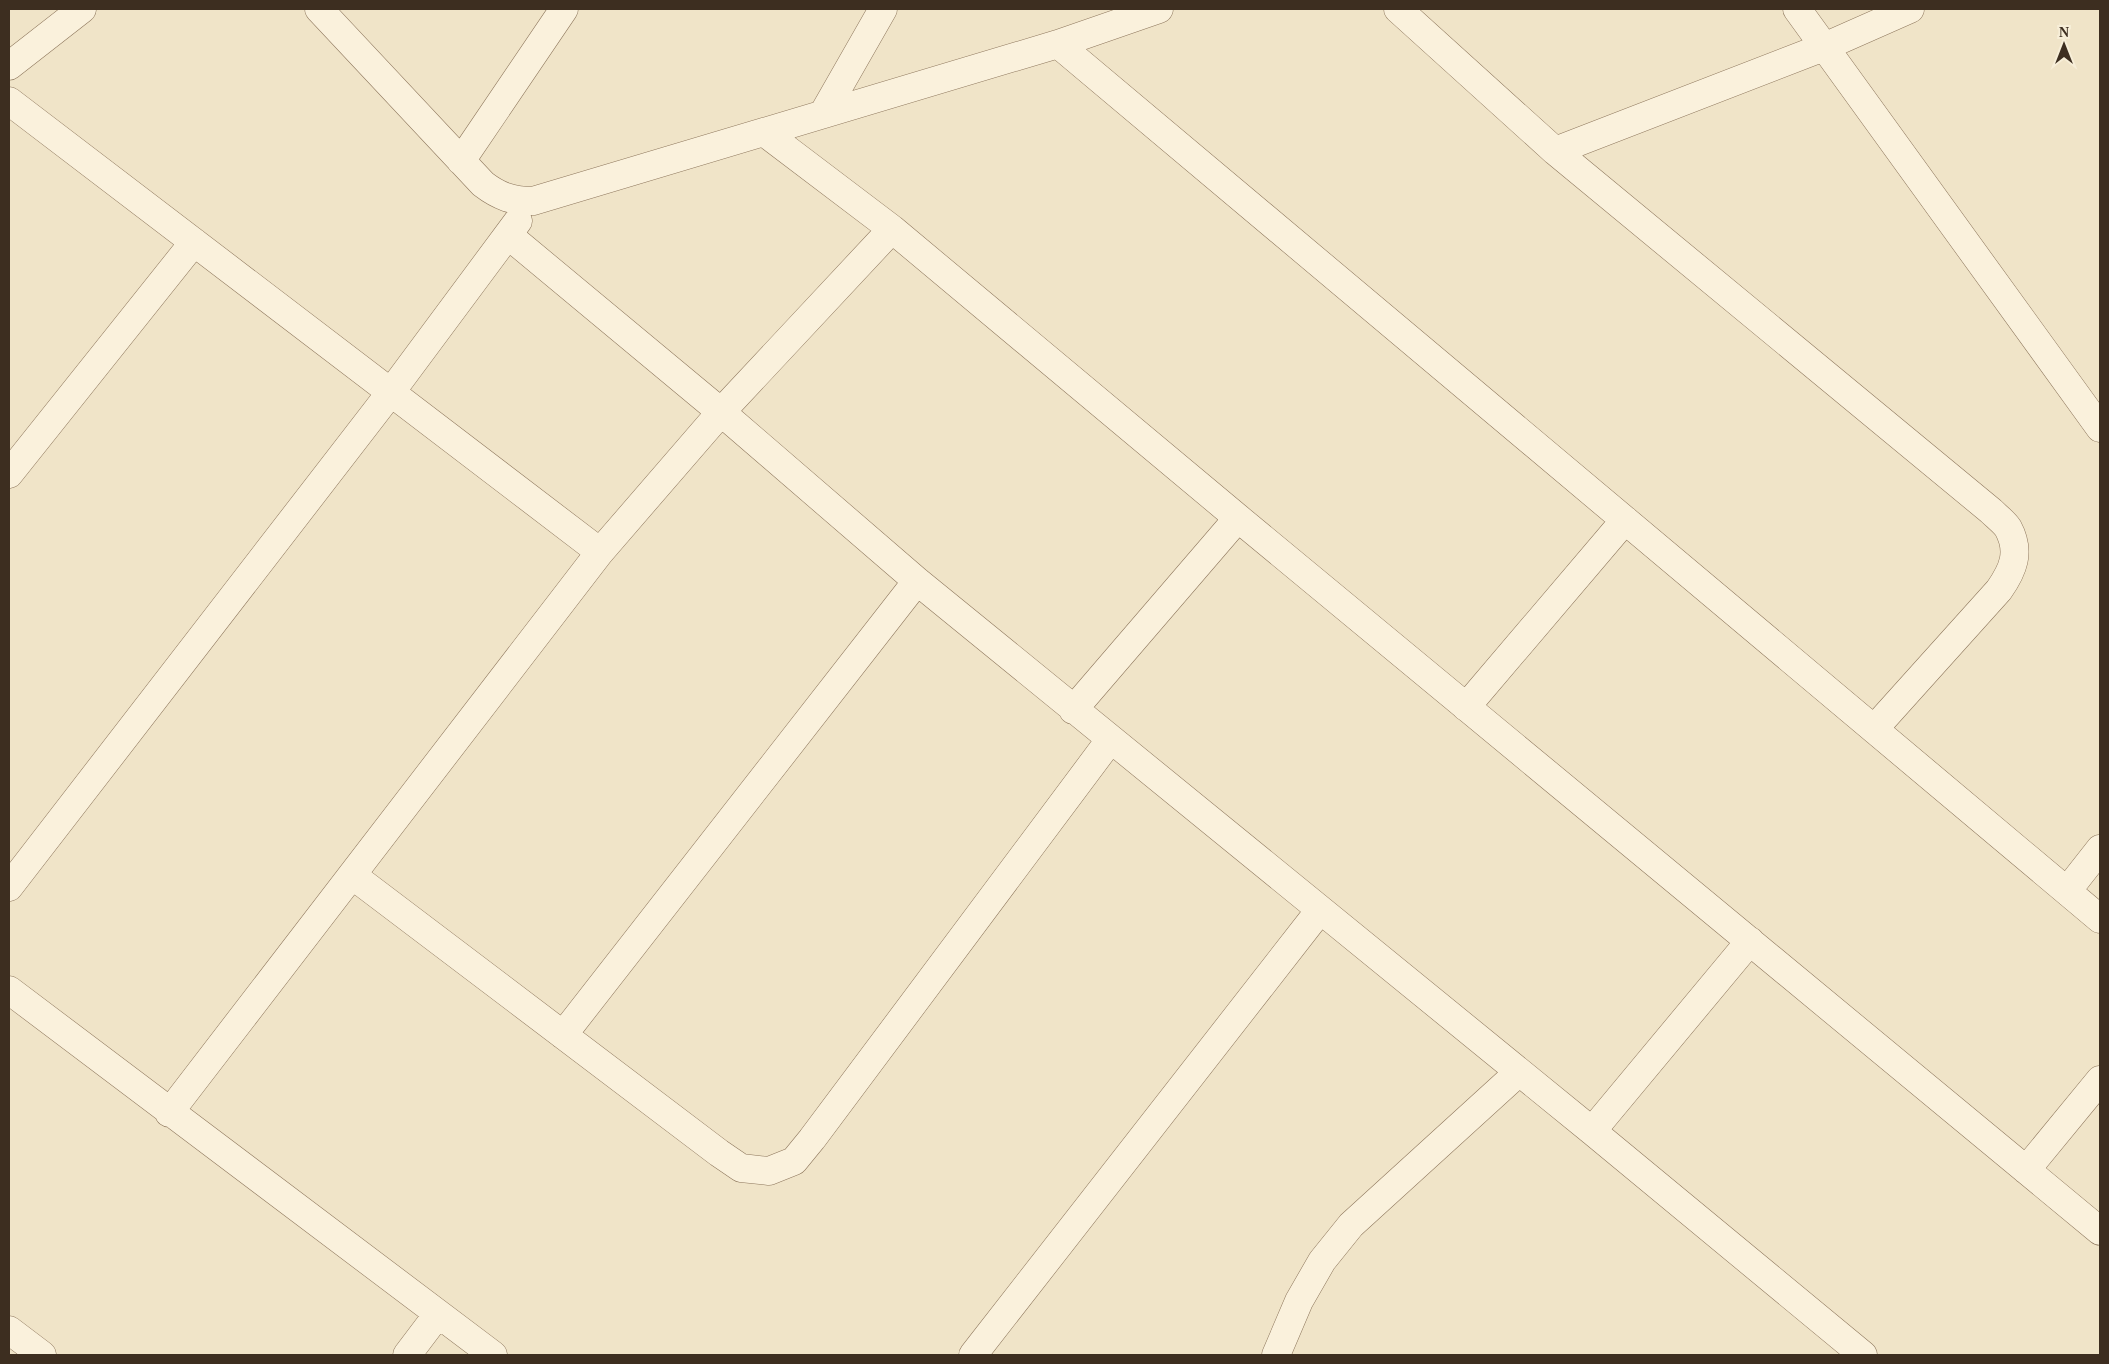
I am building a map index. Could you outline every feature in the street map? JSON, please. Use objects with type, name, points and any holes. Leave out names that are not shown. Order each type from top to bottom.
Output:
[{"type":"street","points":[[9,66],[82,9]]},
{"type":"street","points":[[319,9],[483,184],[498,195],[515,201],[534,201],[1058,44],[1158,9]]},
{"type":"street","points":[[461,161],[564,9]]},
{"type":"street","points":[[823,114],[882,9]]},
{"type":"street","points":[[1398,9],[1555,151],[2008,527],[2015,549],[2012,571],[1999,590],[1874,729]]},
{"type":"street","points":[[1797,9],[2100,428]]},
{"type":"street","points":[[1555,151],[1824,47],[1910,9]]},
{"type":"street","points":[[1058,44],[2100,919]]},
{"type":"street","points":[[9,101],[600,552]]},
{"type":"street","points":[[764,132],[892,229],[1238,518],[2100,1231]]},
{"type":"street","points":[[9,887],[390,392],[534,201]]},
{"type":"street","points":[[170,1113],[600,552],[721,412],[892,229]]},
{"type":"street","points":[[508,236],[721,412],[917,581],[1073,710],[1592,1131],[1863,1355]]},
{"type":"street","points":[[9,474],[194,242]]},
{"type":"street","points":[[1073,710],[1238,518]]},
{"type":"street","points":[[1466,707],[1625,520]]},
{"type":"street","points":[[563,1035],[917,581]]},
{"type":"street","points":[[352,875],[741,1168],[769,1171],[794,1161],[1110,740]]},
{"type":"street","points":[[2067,891],[2100,850]]},
{"type":"street","points":[[973,1355],[1320,910]]},
{"type":"street","points":[[1592,1131],[1750,941]]},
{"type":"street","points":[[9,990],[493,1355]]},
{"type":"street","points":[[1276,1355],[1299,1301],[1322,1261],[1351,1225],[1385,1192],[1519,1072]]},
{"type":"street","points":[[2026,1170],[2100,1080]]},
{"type":"street","points":[[407,1355],[438,1314]]},
{"type":"street","points":[[9,1330],[42,1355]]}]
